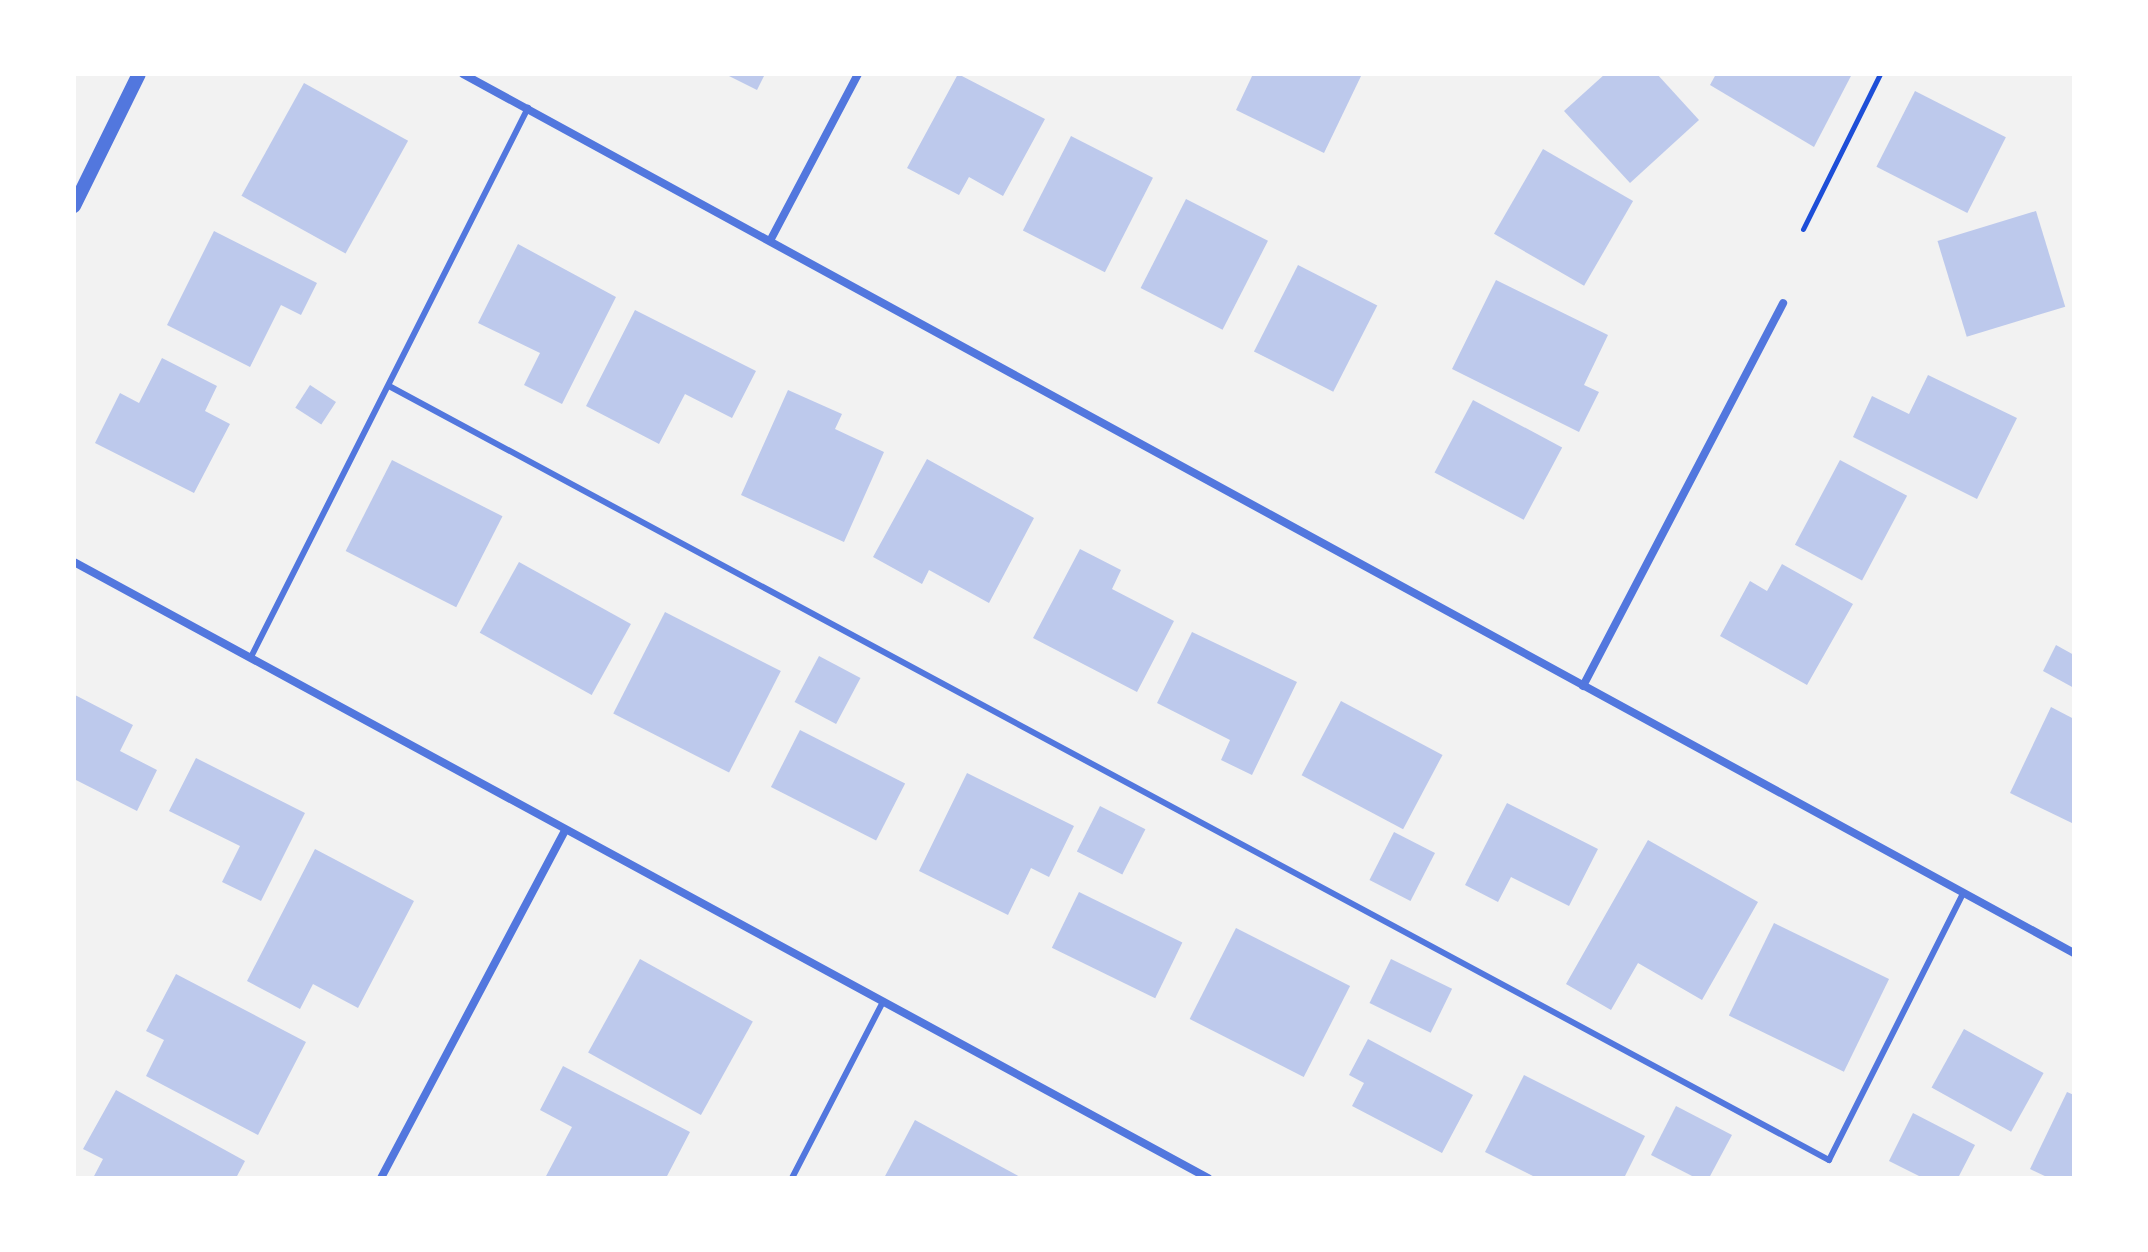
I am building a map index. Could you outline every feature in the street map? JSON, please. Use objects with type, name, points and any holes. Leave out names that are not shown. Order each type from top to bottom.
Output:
[{"type":"street","points":[[74,206],[139,74]]},
{"type":"street","points":[[463,74],[771,239],[1962,895],[2074,953]]},
{"type":"street","points":[[771,239],[858,74]]},
{"type":"street","points":[[1583,686],[1783,303]]},
{"type":"street","points":[[74,562],[252,655],[1191,1174],[1208,1178]]},
{"type":"street","points":[[381,1178],[565,830]]},
{"type":"lane","points":[[252,655],[528,108]]},
{"type":"lane","points":[[389,386],[1829,1160],[1962,895]]},
{"type":"lane","points":[[792,1178],[882,1004]]},
{"type":"path","points":[[1803,229],[1880,74]]},
{"type":"building","points":[[725,74],[765,74],[757,90]]},
{"type":"building","points":[[958,74],[1045,119],[1003,196],[969,177],[959,195],[907,168]]},
{"type":"building","points":[[1253,74],[1362,74],[1324,153],[1236,110]]},
{"type":"building","points":[[1605,74],[1657,74],[1699,120],[1630,183],[1564,111]]},
{"type":"building","points":[[1716,74],[1852,74],[1814,147],[1710,85]]},
{"type":"building","points":[[304,83],[408,141],[346,254],[241,196]]},
{"type":"building","points":[[1915,91],[2006,137],[1967,213],[1876,167]]},
{"type":"building","points":[[1071,136],[1153,178],[1105,272],[1023,230]]},
{"type":"building","points":[[1543,149],[1633,201],[1584,286],[1494,234]]},
{"type":"building","points":[[1186,199],[1268,241],[1223,330],[1141,288]]},
{"type":"building","points":[[2036,211],[2065,307],[1967,337],[1938,241]]},
{"type":"building","points":[[214,231],[317,283],[301,315],[281,305],[250,367],[167,325]]},
{"type":"building","points":[[518,244],[616,297],[562,404],[524,385],[540,353],[478,323]]},
{"type":"building","points":[[1298,265],[1377,305],[1333,392],[1254,351]]},
{"type":"building","points":[[1496,280],[1608,335],[1584,385],[1599,392],[1579,432],[1452,369]]},
{"type":"building","points":[[635,310],[756,371],[732,418],[685,394],[659,444],[586,406]]},
{"type":"building","points":[[162,358],[217,386],[205,411],[230,424],[194,493],[95,443],[120,393],[139,403]]},
{"type":"building","points":[[1928,375],[2017,418],[1977,499],[1853,437],[1872,396],[1909,414]]},
{"type":"building","points":[[310,385],[336,402],[321,425],[295,408]]},
{"type":"building","points":[[788,390],[842,414],[835,429],[884,452],[844,542],[741,495]]},
{"type":"building","points":[[1473,400],[1562,447],[1524,520],[1435,472]]},
{"type":"building","points":[[927,459],[1034,518],[989,603],[929,570],[922,584],[873,557]]},
{"type":"building","points":[[392,460],[502,516],[456,607],[346,551]]},
{"type":"building","points":[[1840,460],[1907,496],[1862,580],[1795,545]]},
{"type":"building","points":[[1080,549],[1121,570],[1112,589],[1174,621],[1137,692],[1033,638]]},
{"type":"building","points":[[519,562],[631,624],[592,695],[480,633]]},
{"type":"building","points":[[1782,564],[1853,604],[1807,685],[1720,636],[1750,581],[1767,591]]},
{"type":"building","points":[[665,612],[781,671],[729,773],[613,714]]},
{"type":"building","points":[[1192,632],[1297,682],[1252,775],[1221,760],[1230,740],[1157,703]]},
{"type":"building","points":[[2056,645],[2074,655],[2074,688],[2043,671]]},
{"type":"building","points":[[819,656],[860,678],[836,724],[795,702]]},
{"type":"building","points":[[75,695],[133,725],[120,751],[157,770],[137,811],[74,779]]},
{"type":"building","points":[[1341,701],[1443,755],[1403,829],[1302,775]]},
{"type":"building","points":[[2051,707],[2074,719],[2074,824],[2010,793]]},
{"type":"building","points":[[800,730],[905,784],[876,841],[771,787]]},
{"type":"building","points":[[196,758],[305,813],[261,901],[222,882],[240,846],[169,811]]},
{"type":"building","points":[[967,773],[1074,826],[1049,877],[1031,868],[1008,915],[919,871]]},
{"type":"building","points":[[1507,803],[1598,849],[1569,906],[1511,877],[1498,902],[1465,885]]},
{"type":"building","points":[[1100,806],[1145,829],[1122,875],[1077,851]]},
{"type":"building","points":[[1394,832],[1435,853],[1410,901],[1369,880]]},
{"type":"building","points":[[1648,840],[1758,902],[1702,1000],[1638,963],[1611,1010],[1566,984]]},
{"type":"building","points":[[315,849],[414,901],[358,1008],[313,984],[300,1009],[247,981]]},
{"type":"building","points":[[1079,892],[1182,942],[1155,998],[1052,948]]},
{"type":"building","points":[[1774,923],[1889,979],[1844,1072],[1729,1016]]},
{"type":"building","points":[[1236,928],[1350,986],[1304,1077],[1190,1019]]},
{"type":"building","points":[[640,959],[753,1022],[701,1115],[588,1053]]},
{"type":"building","points":[[1391,959],[1452,989],[1431,1033],[1370,1003]]},
{"type":"building","points":[[176,974],[306,1042],[258,1135],[146,1076],[164,1040],[146,1031]]},
{"type":"building","points":[[1964,1029],[2044,1073],[2011,1132],[1932,1088]]},
{"type":"building","points":[[1368,1039],[1473,1095],[1442,1153],[1352,1106],[1364,1083],[1349,1075]]},
{"type":"building","points":[[563,1066],[690,1132],[666,1178],[545,1178],[572,1127],[540,1110]]},
{"type":"building","points":[[1524,1075],[1645,1136],[1624,1178],[1537,1178],[1485,1152]]},
{"type":"building","points":[[116,1090],[245,1161],[236,1178],[93,1178],[103,1159],[83,1149]]},
{"type":"building","points":[[2067,1092],[2074,1095],[2074,1178],[2049,1178],[2030,1169]]},
{"type":"building","points":[[1676,1106],[1732,1135],[1709,1178],[1696,1178],[1651,1155]]},
{"type":"building","points":[[1913,1113],[1975,1145],[1958,1178],[1923,1178],[1889,1161]]},
{"type":"building","points":[[915,1120],[1022,1178],[884,1178]]}]
